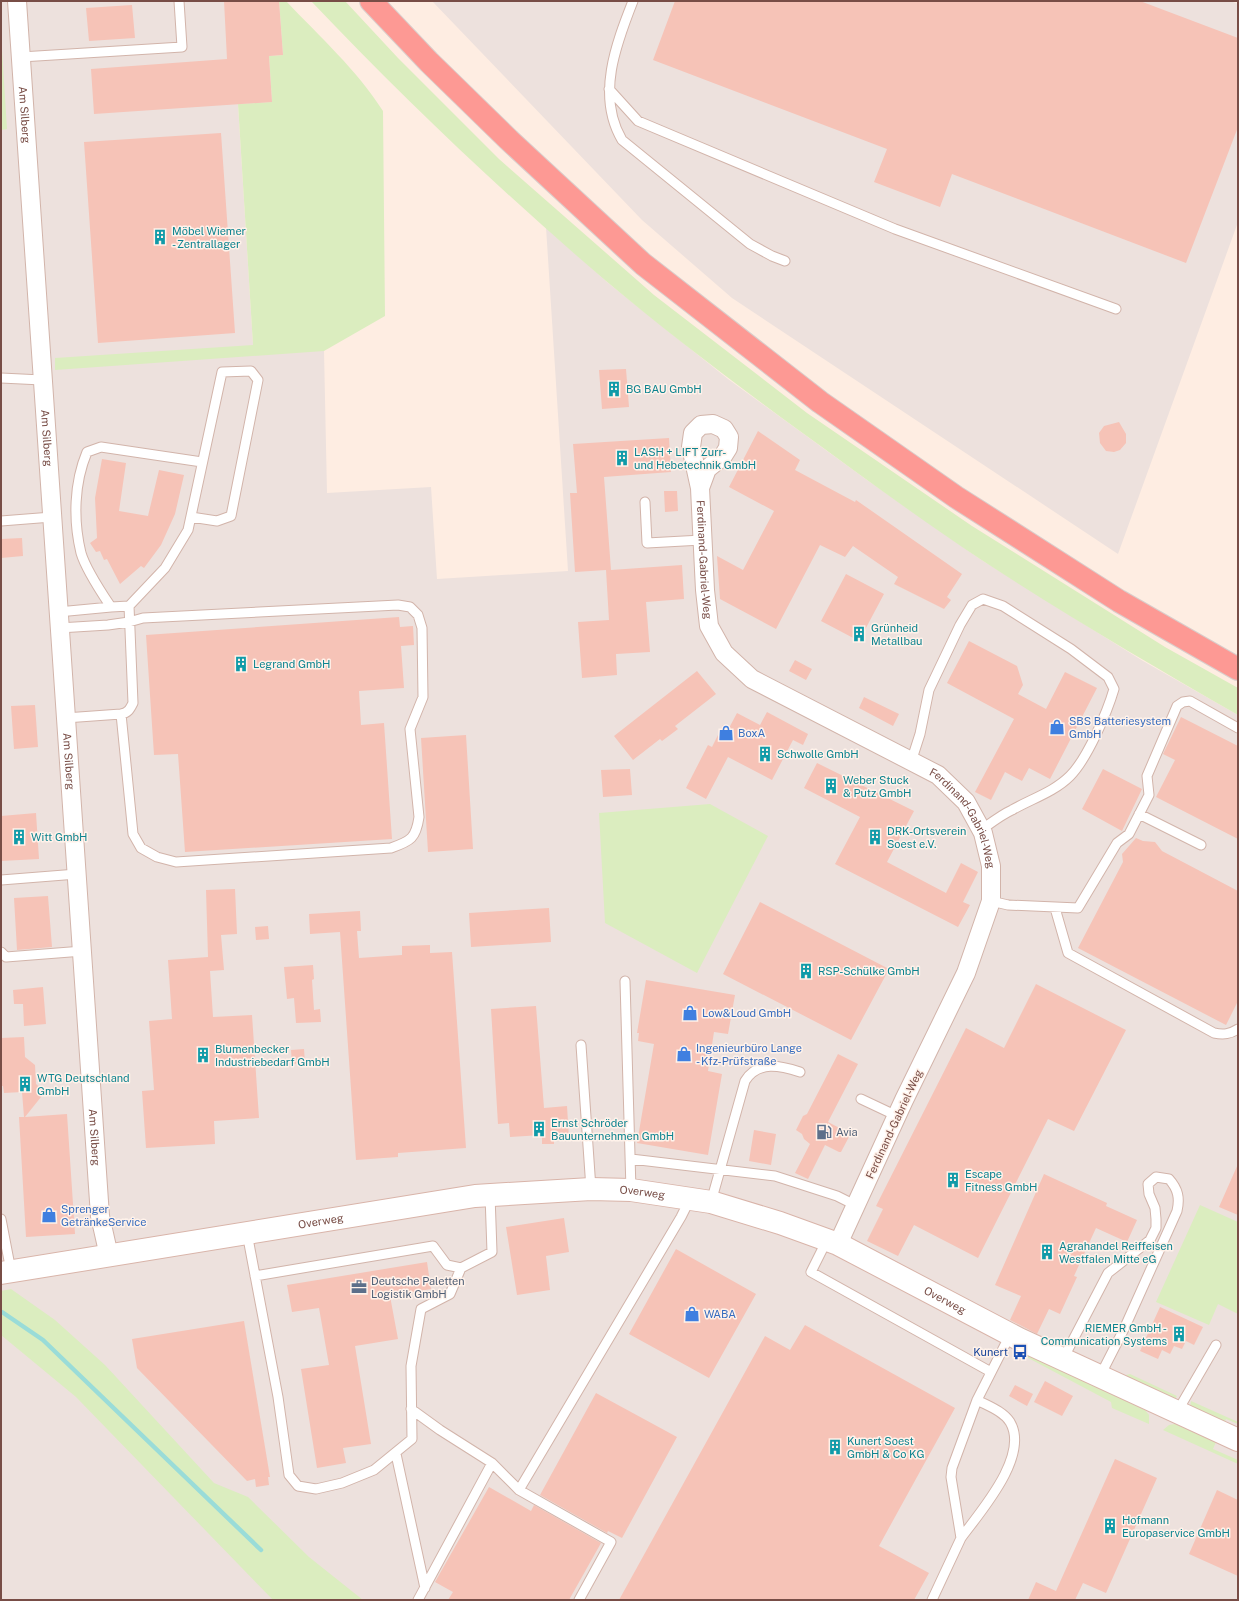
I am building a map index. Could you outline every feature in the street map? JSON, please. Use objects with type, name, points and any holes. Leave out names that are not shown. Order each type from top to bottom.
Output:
[{"type":"highway","points":[[371,1],[429,62],[504,135],[643,264],[814,397],[956,497],[1119,602],[1238,669]]},
{"type":"street","name":"Am Silberg","points":[[17,1],[58,620],[78,874],[100,1216],[109,1256]]},
{"type":"street","name":"Ferdinand-Gabriel-Weg","points":[[700,488],[705,590],[709,626],[724,653],[752,680],[938,775],[966,802],[981,830],[991,866],[991,901],[966,973],[897,1116],[857,1206],[832,1242]]},
{"type":"street","name":"Overweg","points":[[6,1273],[490,1196],[591,1189],[631,1190],[700,1200],[780,1223],[832,1242],[1010,1334],[1238,1440]]},
{"type":"lane","points":[[17,1],[26,1]]},
{"type":"lane","points":[[21,57],[182,46],[179,1]]},
{"type":"lane","points":[[633,1],[617,42],[611,69],[609,89],[614,122],[622,140],[750,244],[772,256],[786,260]]},
{"type":"lane","points":[[609,89],[638,121],[895,229],[1116,309]]},
{"type":"lane","points":[[58,620],[111,607],[129,606],[165,568],[188,530],[222,372],[251,371],[258,380],[231,516],[217,521],[191,517]]},
{"type":"lane","points":[[1,378],[42,380]]},
{"type":"lane","points":[[111,607],[98,587],[82,554],[80,546],[75,510],[81,467],[87,452],[101,447],[202,462]]},
{"type":"lane","points":[[645,502],[647,543],[702,540]]},
{"type":"lane","points":[[1,521],[52,517]]},
{"type":"lane","points":[[912,762],[920,734],[929,690],[960,625],[972,604],[983,599],[1003,606],[1071,649],[1108,677],[1114,689],[1109,708],[1083,758],[1070,776],[1053,789],[1010,810],[981,830]]},
{"type":"lane","points":[[58,620],[129,622],[143,618],[217,614],[398,605],[410,607],[418,615],[422,628],[423,697],[410,729],[418,817],[417,831],[408,843],[391,848],[176,862],[157,857],[141,848],[133,834],[121,714]]},
{"type":"lane","points":[[65,718],[125,714],[130,710],[133,702],[129,606]]},
{"type":"lane","points":[[991,901],[1008,905],[1078,908],[1117,843],[1129,834],[1149,795],[1147,776],[1177,706],[1183,702],[1190,701],[1238,728]]},
{"type":"lane","points":[[1139,814],[1201,845]]},
{"type":"lane","points":[[1,880],[78,874]]},
{"type":"lane","points":[[1055,908],[1068,953],[1214,1033],[1222,1035],[1231,1033],[1238,1029]]},
{"type":"lane","points":[[1,952],[6,957],[82,951]]},
{"type":"lane","points":[[625,981],[631,1190]]},
{"type":"lane","points":[[581,1045],[591,1189]]},
{"type":"lane","points":[[519,1490],[681,1217],[700,1200],[719,1171],[745,1081],[750,1074],[759,1068],[771,1066],[800,1072]]},
{"type":"lane","points":[[861,1099],[897,1116]]},
{"type":"lane","points":[[631,1160],[719,1171],[775,1176],[837,1196],[857,1206]]},
{"type":"lane","points":[[1063,1359],[1108,1273],[1150,1240],[1156,1228],[1155,1208],[1149,1194],[1148,1184],[1156,1177],[1169,1179],[1177,1189],[1179,1198],[1177,1211],[1124,1329],[1100,1376]]},
{"type":"lane","points":[[255,1276],[433,1246],[447,1265],[460,1268],[492,1252],[490,1196]]},
{"type":"lane","points":[[1,1219],[6,1273]]},
{"type":"lane","points":[[247,1234],[278,1397],[289,1475],[298,1486],[316,1489],[342,1483],[374,1470],[396,1454],[412,1439],[411,1366],[421,1309],[450,1294],[460,1268]]},
{"type":"lane","points":[[832,1242],[811,1272],[991,1372]]},
{"type":"lane","points":[[961,1538],[951,1477],[958,1450],[978,1400],[1010,1334]]},
{"type":"lane","points":[[1177,1412],[1216,1345]]},
{"type":"lane","points":[[932,1600],[961,1538],[999,1486],[1014,1445],[1014,1436],[1010,1423],[1004,1415],[978,1400]]},
{"type":"lane","points":[[411,1409],[440,1430],[492,1463],[519,1490],[611,1542],[578,1600]]},
{"type":"lane","points":[[396,1454],[424,1588]]},
{"type":"lane","points":[[418,1600],[492,1463]]},
{"type":"shaded area","points":[[1,1],[279,1],[283,55],[269,56],[272,102],[238,105],[253,345],[324,351],[327,493],[431,487],[437,579],[568,571],[546,227],[607,282],[728,379],[867,480],[980,559],[1143,661],[1238,715],[1238,1600],[1,1600]]},
{"type":"shaded area","points":[[432,1],[1230,1],[1238,4],[1238,222],[1118,554],[732,298],[642,220]]},
{"type":"green space","points":[[279,1],[286,1],[338,54],[362,82],[383,111],[385,316],[324,351],[55,370],[55,358],[253,345],[238,104],[272,102],[269,56],[283,55]]},
{"type":"green space","points":[[311,1],[345,1],[398,58],[499,159],[654,295],[807,413],[972,526],[1165,647],[1238,688],[1238,715],[1108,639],[980,559],[865,479],[701,357],[606,281],[492,180],[382,74]]},
{"type":"green space","points":[[1,34],[7,129],[1,130]]},
{"type":"green space","points":[[710,804],[768,836],[697,973],[605,923],[599,813]]},
{"type":"green space","points":[[1200,1205],[1238,1222],[1238,1314],[1218,1304],[1209,1325],[1156,1302]]},
{"type":"green space","points":[[11,1289],[55,1320],[105,1365],[214,1483],[248,1497],[309,1557],[363,1600],[273,1600],[76,1397],[1,1335],[1,1291]]},
{"type":"green space","points":[[1019,1350],[1145,1410],[1149,1415],[1149,1424],[1112,1408],[1111,1402],[1015,1351]]},
{"type":"green space","points":[[1130,1374],[1177,1396],[1173,1402],[1118,1377]]},
{"type":"green space","points":[[1191,1401],[1238,1422],[1238,1424],[1226,1419],[1223,1426],[1190,1407]]},
{"type":"green space","points":[[1175,1424],[1216,1442],[1213,1449],[1238,1460],[1238,1464],[1163,1430],[1169,1425]]},
{"type":"building","points":[[224,1],[279,1],[283,55],[269,56],[272,102],[94,114],[91,69],[227,59]]},
{"type":"building","points":[[675,1],[1140,1],[1238,38],[1238,127],[1186,263],[952,174],[940,207],[874,182],[887,149],[653,60]]},
{"type":"building","points":[[132,5],[135,38],[89,41],[86,8]]},
{"type":"building","name":"Möbel Wiemer - Zentrallager","points":[[221,133],[235,333],[98,343],[84,142]]},
{"type":"building","name":"BG BAU GmbH","points":[[626,369],[629,407],[602,409],[599,370]]},
{"type":"building","points":[[1119,422],[1126,434],[1126,443],[1120,450],[1114,452],[1106,451],[1100,443],[1099,433],[1104,426]]},
{"type":"building","points":[[758,431],[800,460],[795,470],[855,502],[856,500],[962,574],[947,597],[951,600],[944,609],[894,584],[898,577],[853,546],[845,557],[820,545],[776,629],[720,599],[717,556],[743,570],[774,511],[729,487]]},
{"type":"building","points":[[669,438],[671,472],[604,477],[611,570],[682,565],[684,599],[646,602],[650,652],[616,654],[617,675],[582,678],[578,622],[609,620],[606,570],[575,572],[570,493],[577,493],[573,444]]},
{"type":"building","points":[[102,459],[126,463],[119,511],[148,516],[159,470],[184,475],[175,514],[161,545],[144,568],[141,566],[120,584],[107,559],[104,560],[100,551],[96,552],[90,543],[97,538],[95,498]]},
{"type":"building","points":[[664,491],[677,491],[678,511],[665,512]]},
{"type":"building","points":[[22,538],[23,556],[1,558],[1,539]]},
{"type":"building","points":[[846,574],[884,594],[859,641],[821,621]]},
{"type":"building","points":[[399,617],[400,627],[413,626],[414,645],[401,646],[404,688],[359,691],[361,725],[384,723],[392,839],[185,852],[178,754],[154,755],[146,635]]},
{"type":"building","points":[[969,641],[1017,666],[1023,685],[1018,694],[1046,709],[1065,672],[1097,688],[1050,779],[1029,768],[1022,781],[1005,772],[991,800],[975,792],[1014,719],[947,683]]},
{"type":"building","points":[[795,660],[812,669],[806,680],[789,671]]},
{"type":"building","points":[[697,671],[716,694],[675,726],[678,729],[662,741],[660,739],[633,760],[614,736]]},
{"type":"building","points":[[864,697],[899,714],[893,726],[859,708]]},
{"type":"building","points":[[35,705],[38,747],[14,749],[11,706]]},
{"type":"building","points":[[767,712],[808,734],[803,745],[793,740],[772,780],[728,757],[706,799],[686,788],[708,745],[712,747],[723,725],[729,728],[737,713],[760,725]]},
{"type":"building","points":[[1181,717],[1238,746],[1238,839],[1156,797],[1175,760],[1163,754]]},
{"type":"building","points":[[466,735],[473,849],[428,852],[421,738]]},
{"type":"building","points":[[817,763],[914,811],[887,862],[946,893],[961,863],[978,872],[963,902],[970,905],[958,927],[835,864],[860,817],[804,788]]},
{"type":"building","points":[[630,769],[632,795],[603,797],[601,770]]},
{"type":"building","points":[[1103,769],[1142,789],[1122,831],[1082,809]]},
{"type":"building","name":"Witt GmbH","points":[[36,813],[39,859],[1,861],[1,816]]},
{"type":"building","points":[[1136,838],[1143,841],[1155,842],[1162,851],[1238,891],[1238,1001],[1226,1025],[1078,948],[1123,862],[1122,854]]},
{"type":"building","name":"Blumenbecker Industriebedarf GmbH","points":[[235,889],[237,934],[221,935],[224,970],[210,971],[213,1017],[252,1015],[259,1118],[214,1121],[215,1144],[146,1148],[142,1091],[154,1090],[149,1021],[172,1019],[168,960],[208,957],[206,890]]},
{"type":"building","points":[[48,896],[52,947],[17,950],[14,898]]},
{"type":"building","name":"RSP-Schülke GmbH","points":[[760,902],[889,969],[851,1040],[723,974]]},
{"type":"building","points":[[549,908],[551,942],[471,947],[469,913]]},
{"type":"building","points":[[360,911],[361,931],[357,931],[359,958],[402,955],[402,946],[430,945],[430,953],[452,952],[466,1148],[398,1153],[398,1157],[356,1160],[340,932],[310,934],[309,914]]},
{"type":"building","points":[[268,926],[269,939],[256,940],[255,927]]},
{"type":"building","points":[[313,965],[314,979],[312,980],[314,1010],[320,1009],[321,1022],[296,1023],[294,998],[287,999],[284,967]]},
{"type":"building","points":[[646,980],[735,995],[728,1034],[714,1032],[708,1071],[722,1074],[708,1155],[637,1143],[654,1044],[638,1041],[639,1033],[637,1033]]},
{"type":"building","points":[[1036,984],[1126,1030],[1074,1131],[1048,1119],[978,1258],[914,1225],[898,1256],[867,1241],[883,1209],[876,1206],[966,1028],[1004,1048]]},
{"type":"building","points":[[43,987],[46,1024],[24,1026],[23,1004],[14,1004],[13,990]]},
{"type":"building","points":[[536,1006],[544,1108],[567,1106],[569,1138],[554,1139],[554,1144],[542,1144],[542,1135],[510,1137],[509,1123],[498,1124],[491,1009]]},
{"type":"building","points":[[24,1037],[25,1057],[35,1065],[36,1084],[45,1092],[25,1117],[67,1114],[75,1234],[26,1237],[19,1117],[24,1117],[22,1092],[4,1093],[3,1086],[1,1086],[1,1038]]},
{"type":"building","points":[[304,1049],[305,1063],[292,1064],[291,1050]]},
{"type":"building","points":[[838,1054],[858,1064],[828,1122],[849,1133],[850,1135],[841,1152],[825,1145],[808,1179],[795,1173],[810,1144],[804,1139],[802,1134],[796,1130],[803,1116],[807,1114]]},
{"type":"building","points":[[754,1130],[776,1134],[771,1165],[749,1161]]},
{"type":"building","points":[[1238,1164],[1238,1215],[1219,1207]]},
{"type":"building","name":"Agrahandel Reiffeisen Westfalen Mitte eG","points":[[1044,1174],[1107,1203],[1106,1206],[1137,1220],[1127,1242],[1096,1228],[1074,1276],[1077,1277],[1060,1314],[1049,1309],[1037,1334],[1010,1320],[1021,1296],[995,1285]]},
{"type":"building","points":[[564,1218],[569,1252],[546,1256],[550,1290],[517,1295],[506,1227]]},
{"type":"building","name":"WABA","points":[[676,1249],[756,1294],[709,1378],[629,1334]]},
{"type":"building","points":[[427,1262],[431,1289],[390,1296],[398,1339],[355,1346],[371,1444],[343,1448],[346,1463],[317,1468],[301,1369],[329,1365],[319,1308],[292,1312],[287,1285]]},
{"type":"building","name":"RIEMER GmbH - Communication Systems","points":[[1160,1307],[1203,1327],[1194,1345],[1186,1341],[1182,1349],[1174,1346],[1170,1354],[1162,1350],[1158,1359],[1140,1351]]},
{"type":"building","points":[[244,1321],[270,1477],[268,1477],[269,1485],[256,1487],[255,1479],[247,1481],[137,1368],[132,1339]]},
{"type":"building","name":"Kunert Soest GmbH & Co KG","points":[[805,1325],[955,1408],[879,1546],[929,1573],[914,1600],[619,1600],[765,1336],[790,1350]]},
{"type":"building","points":[[1045,1381],[1073,1396],[1062,1416],[1034,1402]]},
{"type":"building","points":[[1015,1385],[1033,1394],[1027,1406],[1009,1396]]},
{"type":"building","points":[[596,1393],[677,1437],[622,1538],[608,1531],[607,1533],[540,1495]]},
{"type":"building","name":"Hofmann Europaservice GmbH","points":[[1115,1459],[1157,1478],[1106,1593],[1083,1583],[1075,1600],[1028,1600],[1036,1582],[1056,1591]]},
{"type":"building","points":[[489,1487],[531,1511],[534,1505],[601,1543],[569,1600],[448,1600],[453,1592],[435,1582]]},
{"type":"building","points":[[1217,1490],[1238,1500],[1238,1576],[1189,1554]]},
{"type":"waterway","points":[[2,1312],[43,1340],[261,1550]]},
{"type":"place","name":"Möbel Wiemer - Zentrallager","points":[[160,237]]},
{"type":"place","name":"BG BAU GmbH","points":[[614,389]]},
{"type":"place","name":"LASH + LIFT Zurr- und Hebetechnik GmbH","points":[[622,458]]},
{"type":"place","name":"Grünheid Metallbau","points":[[859,634]]},
{"type":"place","name":"Legrand GmbH","points":[[241,664]]},
{"type":"place","name":"SBS Batteriesystem GmbH","points":[[1057,727]]},
{"type":"place","name":"BoxA","points":[[726,733]]},
{"type":"place","name":"Schwolle GmbH","points":[[765,754]]},
{"type":"place","name":"Weber Stuck & Putz GmbH","points":[[831,786]]},
{"type":"place","name":"Witt GmbH","points":[[19,837]]},
{"type":"place","name":"DRK-Ortsverein Soest e.V.","points":[[875,837]]},
{"type":"place","name":"RSP-Schülke GmbH","points":[[806,971]]},
{"type":"place","name":"Low&Loud GmbH","points":[[690,1013]]},
{"type":"place","name":"Ingenieurbüro Lange - Kfz-Prüfstraße","points":[[684,1054]]},
{"type":"place","name":"Blumenbecker Industriebedarf GmbH","points":[[203,1055]]},
{"type":"place","name":"WTG Deutschland GmbH","points":[[25,1084]]},
{"type":"place","name":"Ernst Schröder Bauunternehmen GmbH","points":[[539,1129]]},
{"type":"place","name":"Avia","points":[[824,1132]]},
{"type":"place","name":"Escape Fitness GmbH","points":[[953,1180]]},
{"type":"place","name":"Sprenger GetränkeService","points":[[49,1215]]},
{"type":"place","name":"Agrahandel Reiffeisen Westfalen Mitte eG","points":[[1047,1252]]},
{"type":"place","name":"Deutsche Paletten Logistik GmbH","points":[[359,1287]]},
{"type":"place","name":"WABA","points":[[692,1314]]},
{"type":"place","name":"RIEMER GmbH - Communication Systems","points":[[1179,1334]]},
{"type":"place","name":"Kunert","points":[[1020,1352]]},
{"type":"place","name":"Kunert Soest GmbH & Co KG","points":[[835,1447]]},
{"type":"place","name":"Hofmann Europaservice GmbH","points":[[1110,1526]]}]
